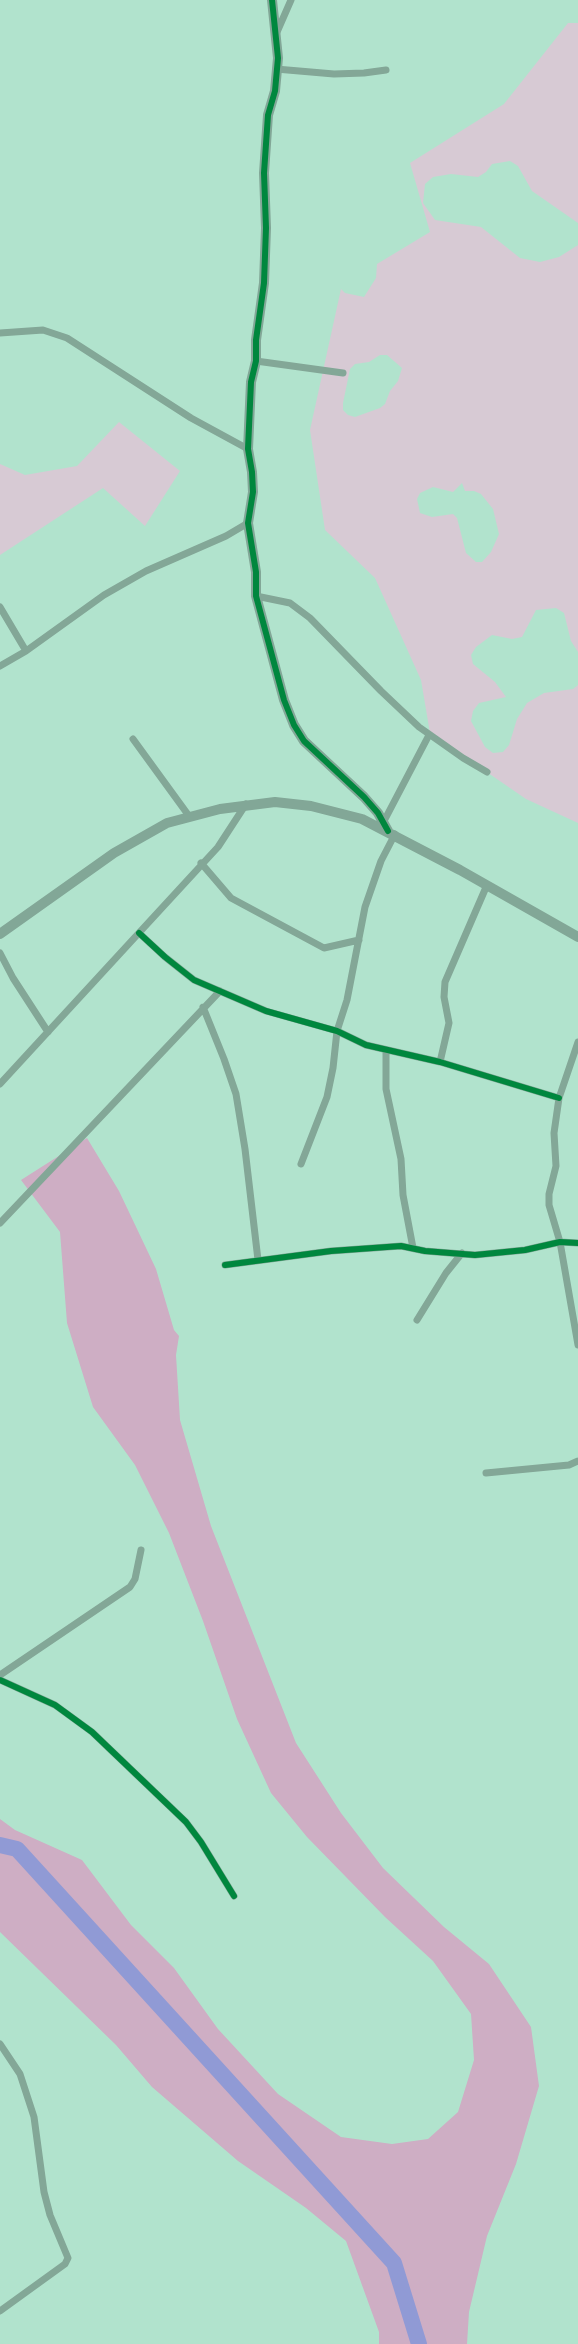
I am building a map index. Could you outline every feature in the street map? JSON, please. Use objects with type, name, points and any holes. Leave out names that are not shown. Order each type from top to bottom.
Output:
[{"type":"street","points":[[272,0],[277,32],[278,58],[275,91],[268,115],[264,173],[266,228],[264,283],[256,340],[256,361],[251,382],[248,449],[252,472],[253,492],[248,523],[256,572],[256,596],[284,700],[294,725],[304,741],[364,797],[389,829]]},
{"type":"street","points":[[277,32],[290,0]]},
{"type":"street","points":[[276,69],[334,74],[364,74],[386,70]]},
{"type":"street","points":[[0,333],[43,330],[68,338],[191,418],[248,449]]},
{"type":"street","points":[[256,361],[343,373]]},
{"type":"street","points":[[0,666],[26,651],[92,604],[146,571],[226,536],[248,523]]},
{"type":"street","points":[[256,596],[290,603],[310,618],[380,691],[429,735],[487,772]]},
{"type":"street","points":[[0,607],[26,651]]},
{"type":"street","points":[[301,1164],[327,1097],[333,1068],[337,1031],[347,1000],[366,907],[381,861],[389,829],[429,735]]},
{"type":"street","points":[[133,739],[189,816]]},
{"type":"street","points":[[0,934],[114,853],[167,823],[189,816],[246,804],[275,802],[311,806],[362,819],[389,829],[578,937]]},
{"type":"street","points":[[0,1084],[140,933],[201,863],[218,847],[246,804]]},
{"type":"street","points":[[201,863],[231,898],[324,948],[359,940]]},
{"type":"street","points":[[440,1062],[449,1023],[444,997],[445,982],[487,885]]},
{"type":"street","points":[[140,933],[165,958],[194,980],[266,1011],[337,1031],[366,1045],[440,1062],[559,1098]]},
{"type":"street","points":[[0,953],[13,978],[48,1032]]},
{"type":"street","points":[[0,1223],[203,1007],[220,991]]},
{"type":"street","points":[[203,1007],[236,1094],[245,1149],[258,1260]]},
{"type":"street","points":[[578,1042],[559,1098],[554,1134],[556,1166],[549,1194],[549,1205],[560,1242],[578,1345]]},
{"type":"street","points":[[386,1050],[386,1089],[401,1159],[402,1195],[413,1248]]},
{"type":"street","points":[[225,1265],[258,1260],[401,1246],[425,1251],[495,1255],[560,1242],[578,1243]]},
{"type":"street","points":[[418,1320],[446,1273],[462,1253]]},
{"type":"street","points":[[486,1473],[569,1465],[578,1461]]},
{"type":"street","points":[[0,1675],[130,1587],[135,1579],[141,1550]]},
{"type":"street","points":[[0,1680],[55,1705],[92,1732],[186,1822],[202,1842],[234,1896]]},
{"type":"street","points":[[0,2044],[20,2074],[34,2117],[44,2192],[50,2215],[68,2258],[65,2264],[0,2311]]},
{"type":"shaded area","points":[[568,23],[578,23],[578,223],[532,191],[518,166],[510,161],[492,164],[486,172],[478,177],[451,174],[433,177],[425,184],[423,203],[435,220],[481,227],[520,258],[540,262],[559,257],[578,245],[578,652],[571,641],[564,613],[556,608],[536,610],[522,637],[512,639],[492,635],[476,647],[471,655],[473,664],[495,682],[506,697],[479,703],[473,711],[471,721],[485,747],[493,753],[503,752],[509,745],[517,719],[527,703],[544,693],[573,689],[578,685],[578,823],[526,799],[430,733],[421,680],[375,578],[325,530],[310,430],[341,289],[345,293],[364,297],[376,278],[377,264],[430,232],[410,163],[504,104]],"holes":[[[380,355],[387,355],[402,368],[398,381],[390,391],[385,404],[380,408],[355,417],[348,415],[343,410],[343,403],[350,369],[355,364],[369,362]],[[462,483],[465,491],[474,491],[481,494],[493,509],[499,534],[491,552],[482,562],[476,562],[466,553],[457,518],[453,514],[432,517],[420,513],[417,499],[420,493],[433,487],[453,492]]]},
{"type":"shaded area","points":[[119,422],[180,471],[145,526],[103,488],[0,555],[0,464],[25,475],[77,466]]},
{"type":"shaded area","points":[[87,1138],[119,1191],[156,1269],[174,1330],[179,1336],[176,1355],[180,1420],[211,1526],[296,1743],[341,1813],[383,1868],[444,1927],[489,1964],[531,2027],[539,2086],[516,2164],[487,2236],[469,2312],[467,2344],[379,2344],[379,2332],[346,2241],[306,2208],[238,2161],[152,2087],[116,2045],[0,1932],[0,1819],[15,1830],[82,1860],[131,1925],[174,1968],[218,2029],[278,2094],[341,2137],[392,2144],[428,2139],[458,2112],[474,2060],[471,2014],[433,1961],[385,1917],[307,1837],[271,1793],[237,1719],[203,1621],[169,1533],[135,1465],[93,1407],[67,1323],[60,1232],[21,1180]]},
{"type":"waterway","points":[[0,1845],[17,1849],[394,2263],[419,2344]]},
{"type":"cycle path","points":[[272,0],[278,58],[275,91],[268,115],[264,173],[266,228],[264,283],[256,340],[256,361],[251,382],[248,449],[252,472],[253,492],[248,523],[256,572],[256,596],[284,700],[294,725],[304,741],[364,797],[378,813],[388,831]]},
{"type":"cycle path","points":[[139,933],[165,957],[194,980],[266,1011],[337,1031],[366,1045],[440,1062],[559,1098]]},
{"type":"cycle path","points":[[225,1265],[331,1251],[401,1246],[425,1251],[475,1255],[525,1250],[560,1242],[578,1243]]},
{"type":"cycle path","points":[[0,1680],[55,1705],[92,1732],[186,1822],[201,1842],[234,1896]]}]
